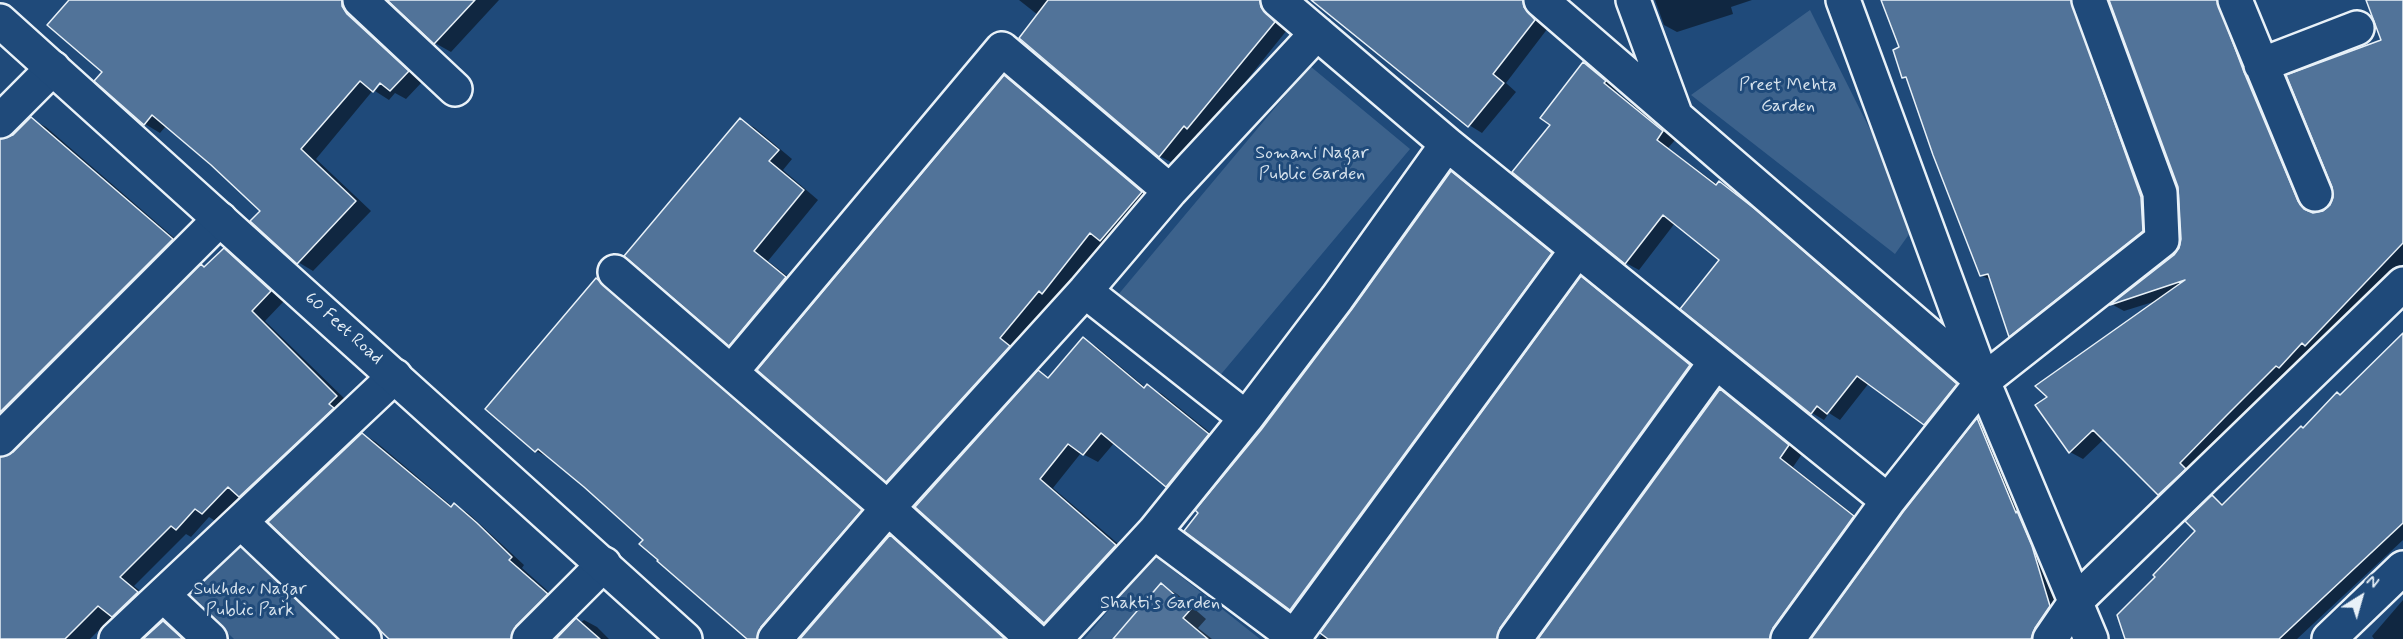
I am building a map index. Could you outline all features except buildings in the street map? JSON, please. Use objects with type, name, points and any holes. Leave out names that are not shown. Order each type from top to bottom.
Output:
[{"type":"street","points":[[360,0],[455,89]]},
{"type":"street","points":[[1278,0],[1447,144],[1888,501]]},
{"type":"street","points":[[1541,0],[1983,381]]},
{"type":"street","points":[[1633,0],[1676,115]]},
{"type":"street","points":[[1844,0],[1983,381],[2091,639]]},
{"type":"street","points":[[1788,639],[1888,501],[1983,381],[2162,240],[2160,193],[2089,0]]},
{"type":"street","points":[[2235,0],[2315,194]]},
{"type":"street","name":"60 Feet Road","points":[[0,21],[686,639]]},
{"type":"street","points":[[2261,65],[2357,28]]},
{"type":"street","points":[[775,639],[888,508],[1085,291],[1170,191],[1317,33]]},
{"type":"street","points":[[732,371],[1002,50],[1170,191]]},
{"type":"street","points":[[0,121],[53,68]]},
{"type":"street","points":[[1055,639],[1154,532],[1246,418],[1337,298],[1447,144]]},
{"type":"street","points":[[0,439],[220,219]]},
{"type":"street","points":[[1154,532],[1295,638],[1577,250]]},
{"type":"street","points":[[615,272],[732,371],[1033,639]]},
{"type":"street","points":[[2050,639],[2076,601],[2403,284]]},
{"type":"street","points":[[1085,291],[1246,418]]},
{"type":"street","points":[[1515,639],[1715,363]]},
{"type":"street","points":[[116,639],[394,376]]},
{"type":"street","points":[[241,522],[364,639]]},
{"type":"street","points":[[529,639],[604,564]]},
{"type":"street","points":[[2329,639],[2403,568]]},
{"type":"street","points":[[163,595],[210,639]]},
{"type":"green space","name":"Preet Mehta Garden","points":[[1810,10],[1917,223],[1895,254],[1691,95]]},
{"type":"green space","name":"Somani Nagar Public Garden","points":[[1310,66],[1410,149],[1212,385],[1112,302]]},
{"type":"green space","name":"Sukhdev Nagar Public Park","points":[[243,542],[344,639],[234,639],[190,596]]},
{"type":"green space","name":"Shakti's Garden","points":[[1155,556],[1260,639],[1084,639]]}]
